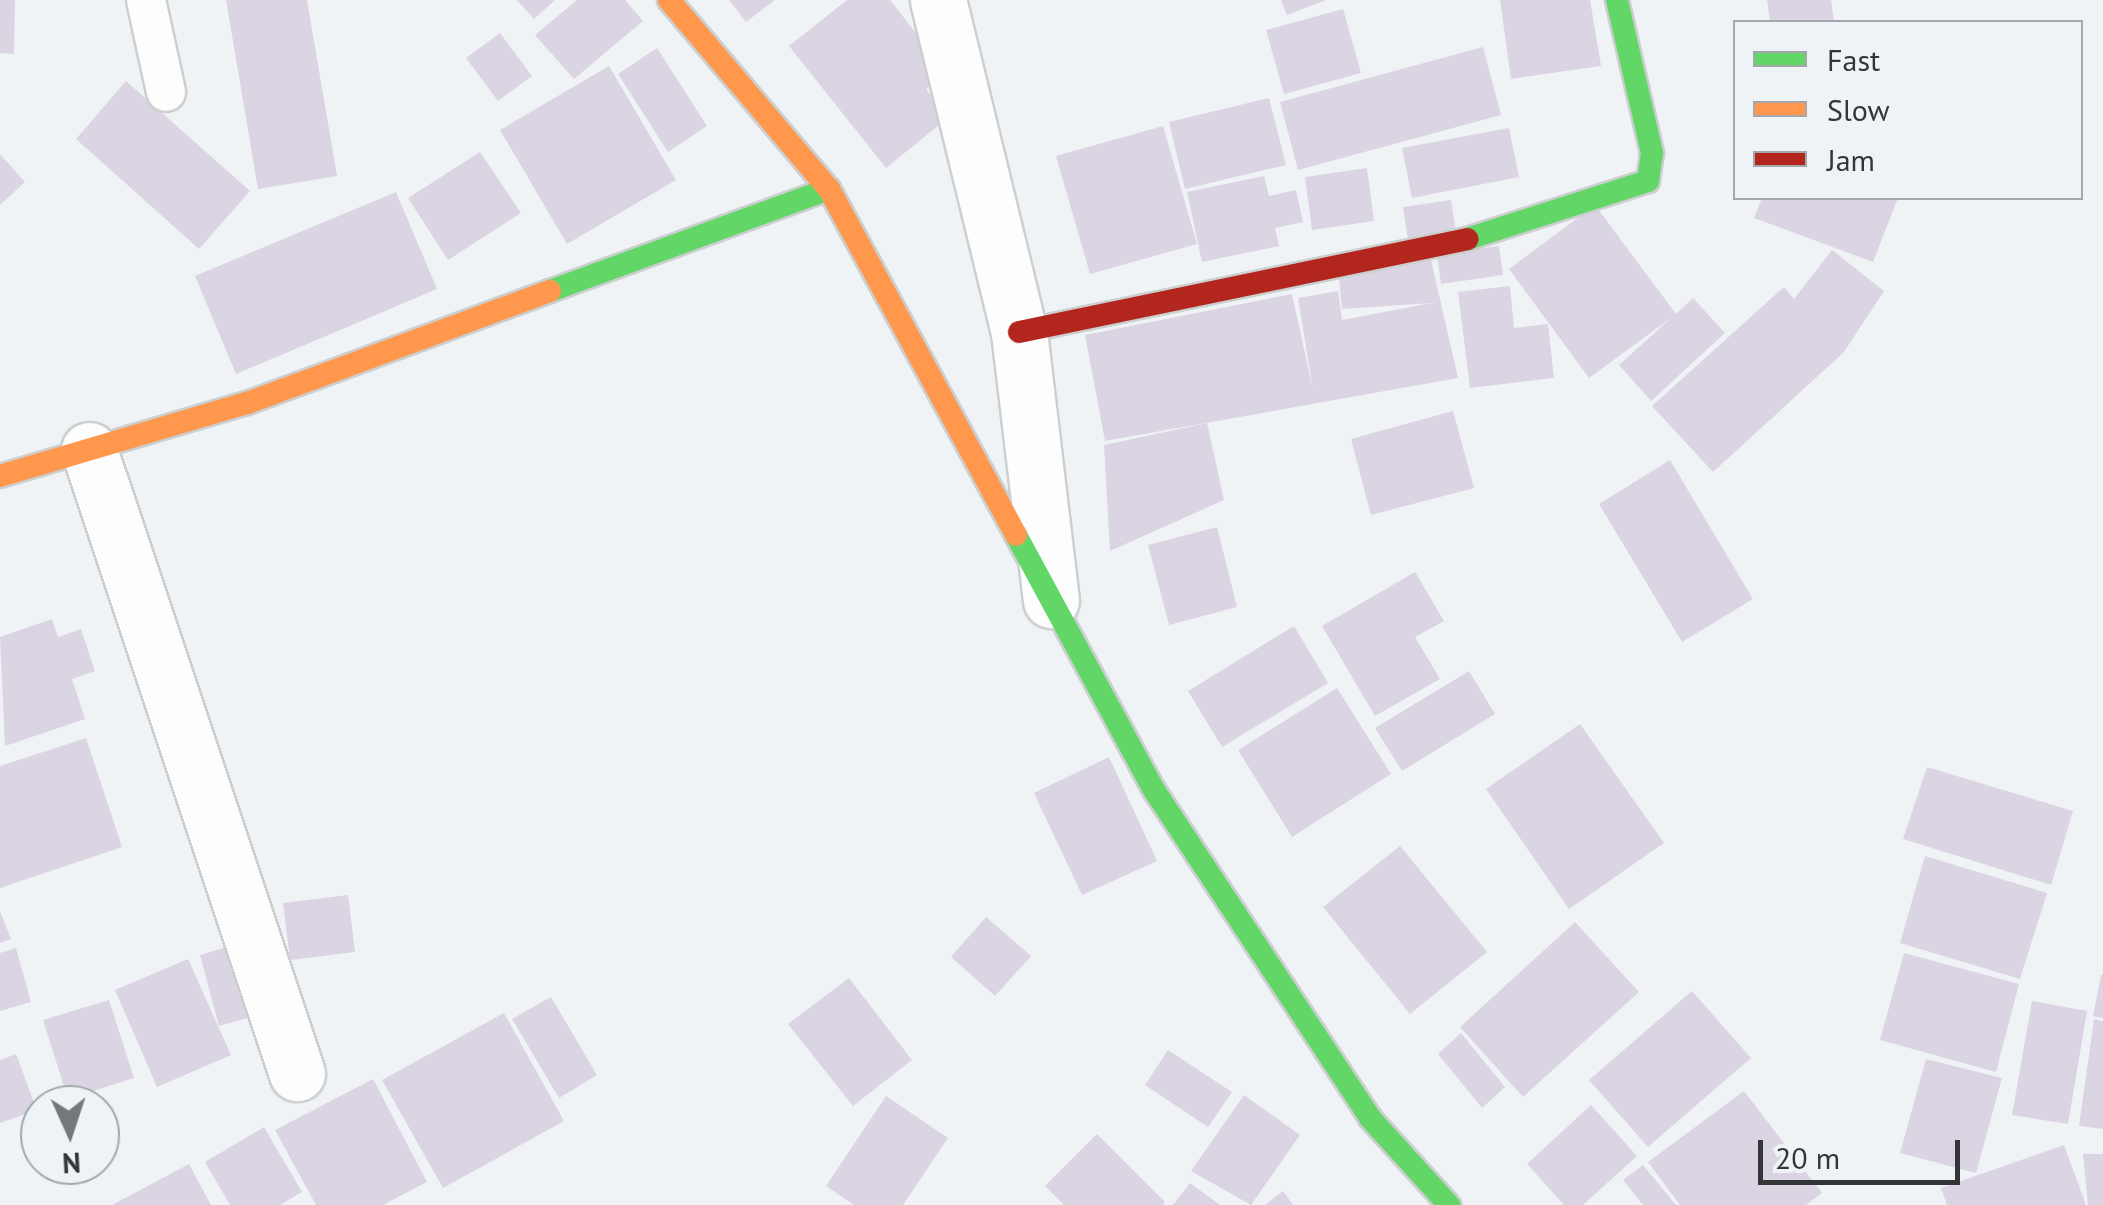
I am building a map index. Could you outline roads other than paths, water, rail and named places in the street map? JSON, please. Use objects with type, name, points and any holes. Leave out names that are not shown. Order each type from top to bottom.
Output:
[{"type":"street","points":[[669,0],[829,188],[1154,790],[1359,1102],[1449,1205]]},
{"type":"street","points":[[938,0],[1018,332],[1051,601]]},
{"type":"street","points":[[1018,332],[1513,229],[1648,180],[1652,153],[1617,0]]},
{"type":"street","points":[[0,476],[265,397],[829,188]]},
{"type":"street","points":[[89,450],[297,1073]]},
{"type":"lane","points":[[146,0],[166,92]]}]
